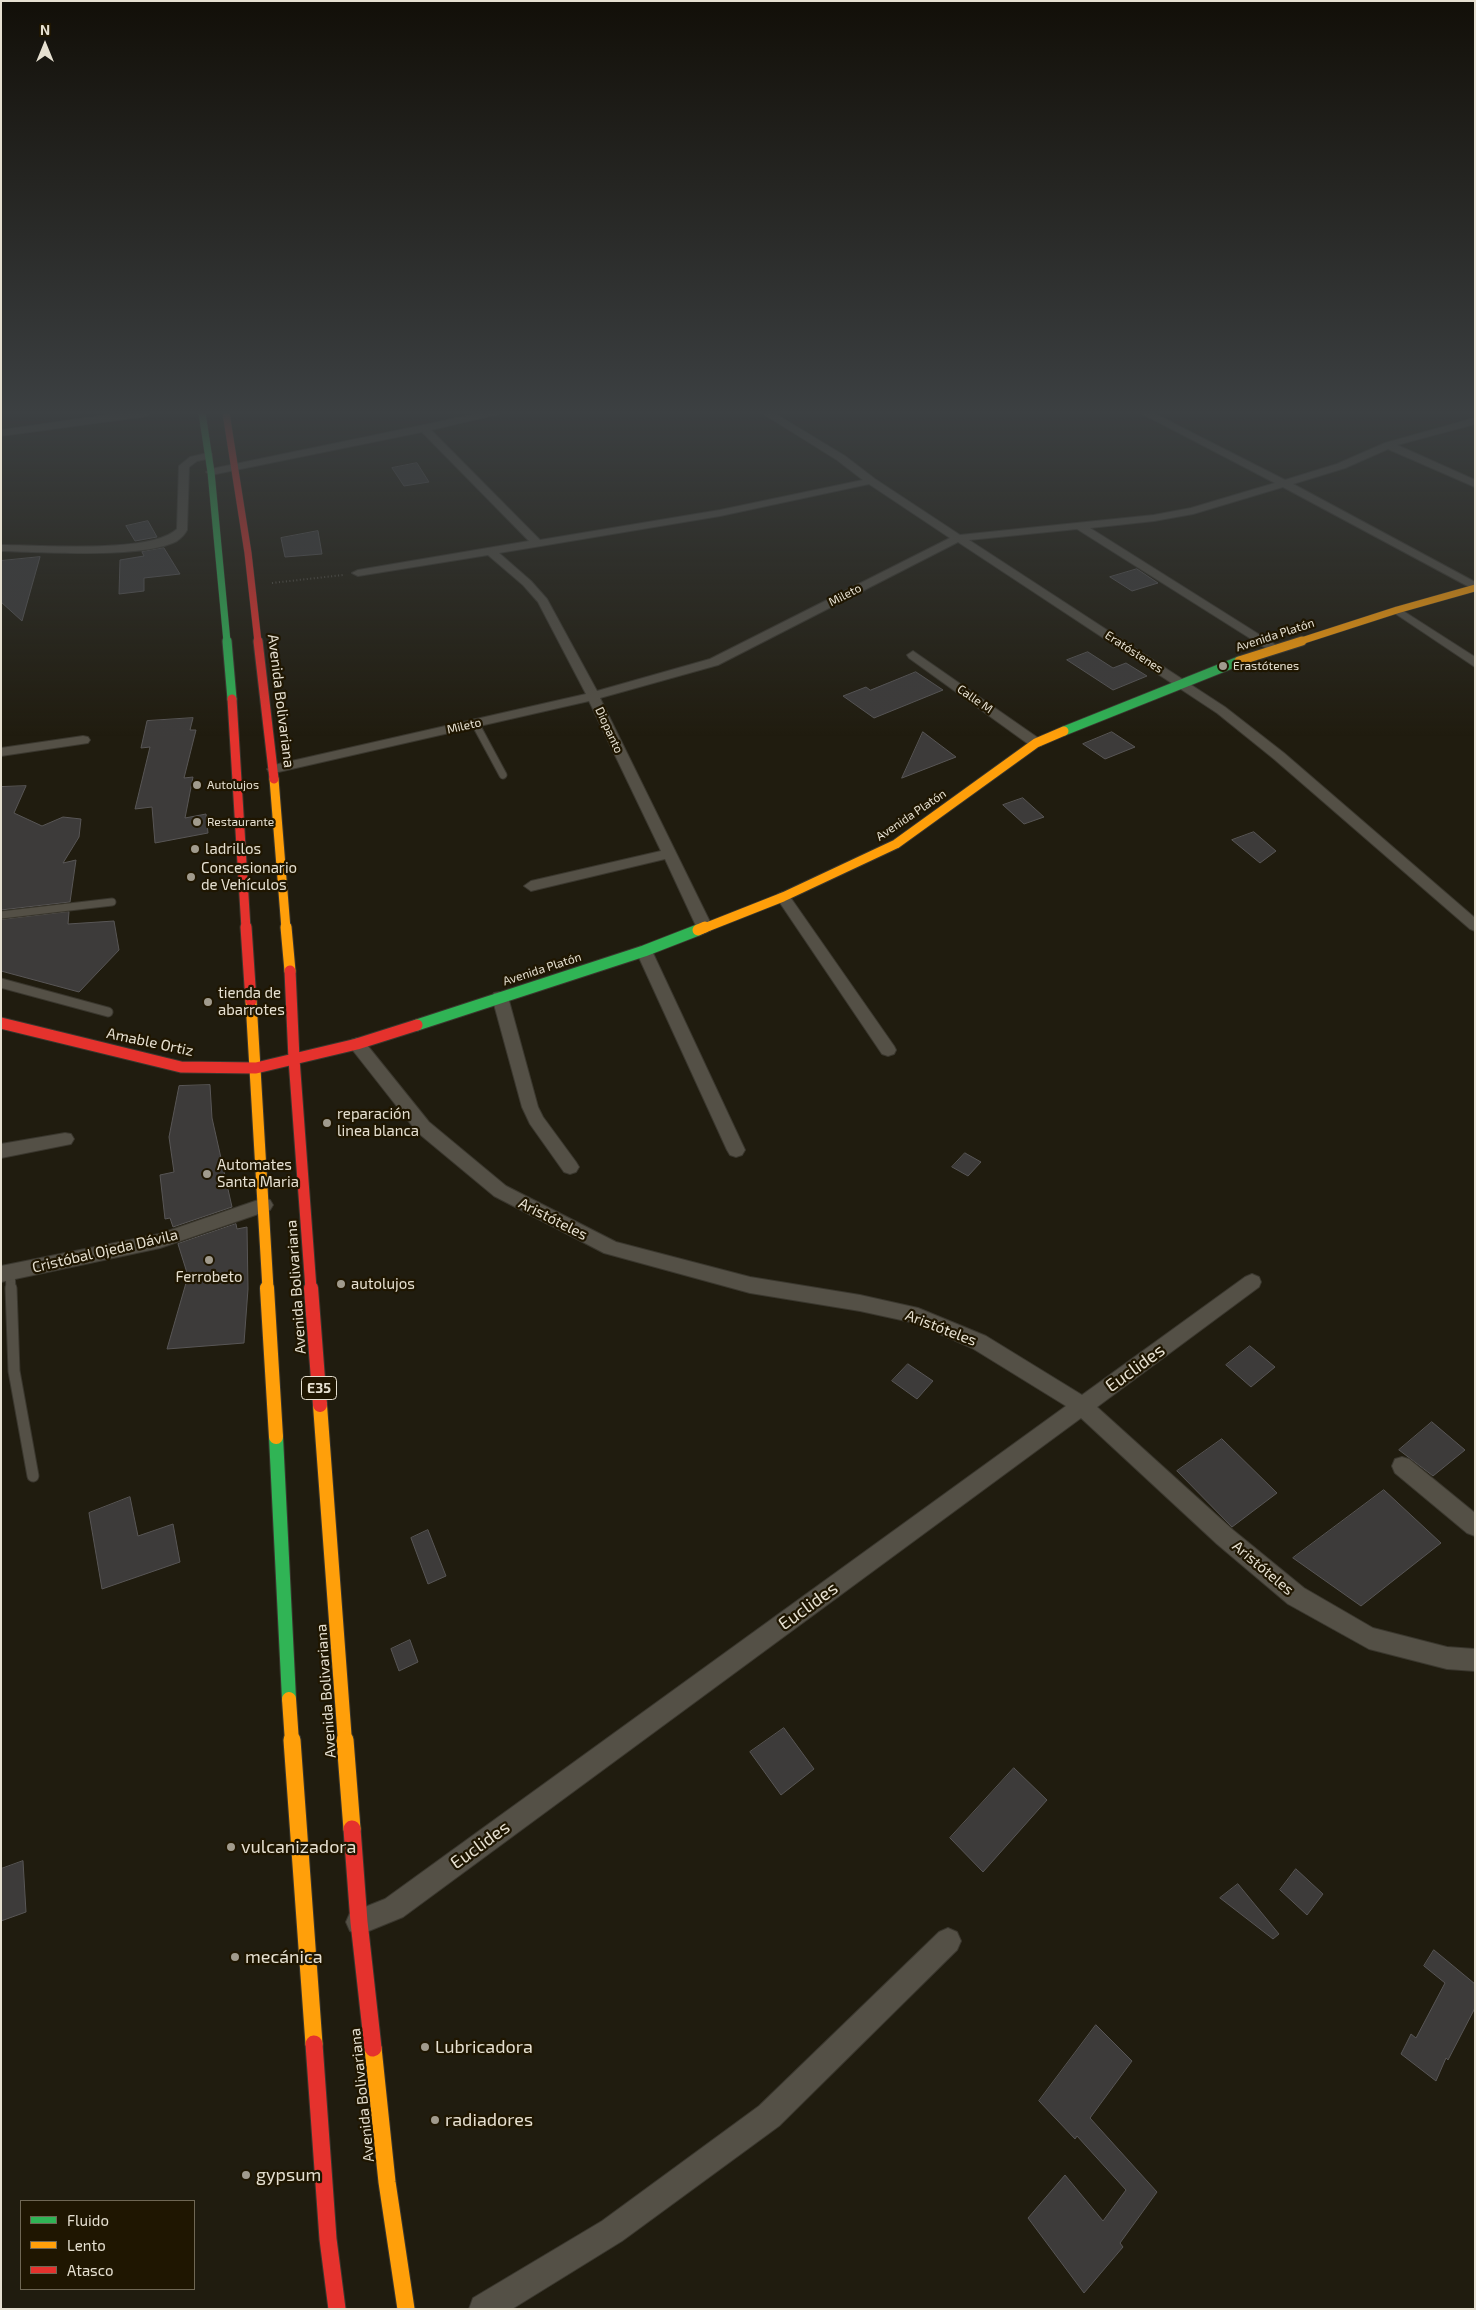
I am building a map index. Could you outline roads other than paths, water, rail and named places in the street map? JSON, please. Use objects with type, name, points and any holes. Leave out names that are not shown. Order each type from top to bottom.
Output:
[{"type":"main road","name":"Avenida Bolivariana","points":[[216,521],[232,699],[256,1068],[290,1716],[328,2239],[337,2309]]},
{"type":"main road","name":"Avenida Bolivariana","points":[[243,521],[274,769],[292,987],[294,1059],[358,1922],[387,2182],[406,2309]]},
{"type":"main road","name":"Avenida Platón","points":[[294,1059],[357,1044],[644,951],[783,897],[896,844],[1036,743],[1223,666],[1397,610],[1475,588]]},
{"type":"main road","name":"Amable Ortiz","points":[[1,1023],[181,1067],[256,1068],[294,1059]]},
{"type":"street","points":[[1,548],[130,548],[154,544],[173,538],[182,530],[182,521]]},
{"type":"street","points":[[515,521],[537,543]]},
{"type":"street","points":[[358,574],[489,550],[672,521]]},
{"type":"street","name":"Eratóstenes","points":[[932,521],[1221,710],[1279,756],[1475,926]]},
{"type":"street","name":"Mileto","points":[[274,769],[593,696],[714,662],[958,538],[1119,521]]},
{"type":"street","points":[[1352,521],[1475,588]]},
{"type":"street","points":[[1080,526],[1275,650]]},
{"type":"street","name":"Diopanto","points":[[489,550],[543,601],[593,696],[704,928]]},
{"type":"street","points":[[1397,610],[1475,663]]},
{"type":"street","name":"Calle M","points":[[913,655],[1036,743]]},
{"type":"street","points":[[1,752],[83,740]]},
{"type":"street","points":[[531,886],[667,854]]},
{"type":"street","points":[[783,897],[888,1050]]},
{"type":"street","points":[[644,951],[736,1150]]},
{"type":"street","points":[[500,997],[530,1107],[536,1120],[570,1167]]},
{"type":"street","name":"Aristóteles","points":[[357,1044],[422,1127],[500,1191],[611,1248],[750,1285],[860,1303],[918,1316],[979,1342],[1082,1406],[1225,1537],[1296,1596],[1369,1638],[1447,1658],[1475,1660]]},
{"type":"street","points":[[1,1151],[64,1139]]},
{"type":"street","name":"Cristóbal Ojeda Dávila","points":[[5,1273],[160,1241],[264,1205]]},
{"type":"street","name":"Euclides","points":[[358,1922],[394,1908],[1252,1282]]},
{"type":"street","points":[[1402,1466],[1475,1526]]},
{"type":"street","points":[[484,2309],[612,2231],[769,2116],[948,1941]]},
{"type":"lane","points":[[475,723],[503,775]]},
{"type":"lane","points":[[1,915],[112,902]]},
{"type":"lane","points":[[1,983],[108,1012]]},
{"type":"lane","points":[[5,1273],[14,1371],[33,1476]]},
{"type":"place","name":"Erastótenes","points":[[1223,666]]},
{"type":"place","name":"Autolujos","points":[[197,785]]},
{"type":"place","name":"Restaurante","points":[[197,822]]},
{"type":"place","name":"ladrillos","points":[[195,849]]},
{"type":"place","name":"Concesionario de Vehículos","points":[[191,877]]},
{"type":"place","name":"tienda de abarrotes","points":[[208,1002]]},
{"type":"place","name":"reparación linea blanca","points":[[327,1123]]},
{"type":"place","name":"Automates Santa Maria","points":[[207,1174]]},
{"type":"place","name":"Ferrobeto","points":[[209,1260]]},
{"type":"place","name":"autolujos","points":[[341,1284]]},
{"type":"place","name":"vulcanizadora","points":[[231,1847]]},
{"type":"place","name":"mecánica","points":[[235,1957]]},
{"type":"place","name":"Lubricadora","points":[[425,2047]]},
{"type":"place","name":"radiadores","points":[[435,2120]]},
{"type":"place","name":"gypsum","points":[[246,2175]]}]
